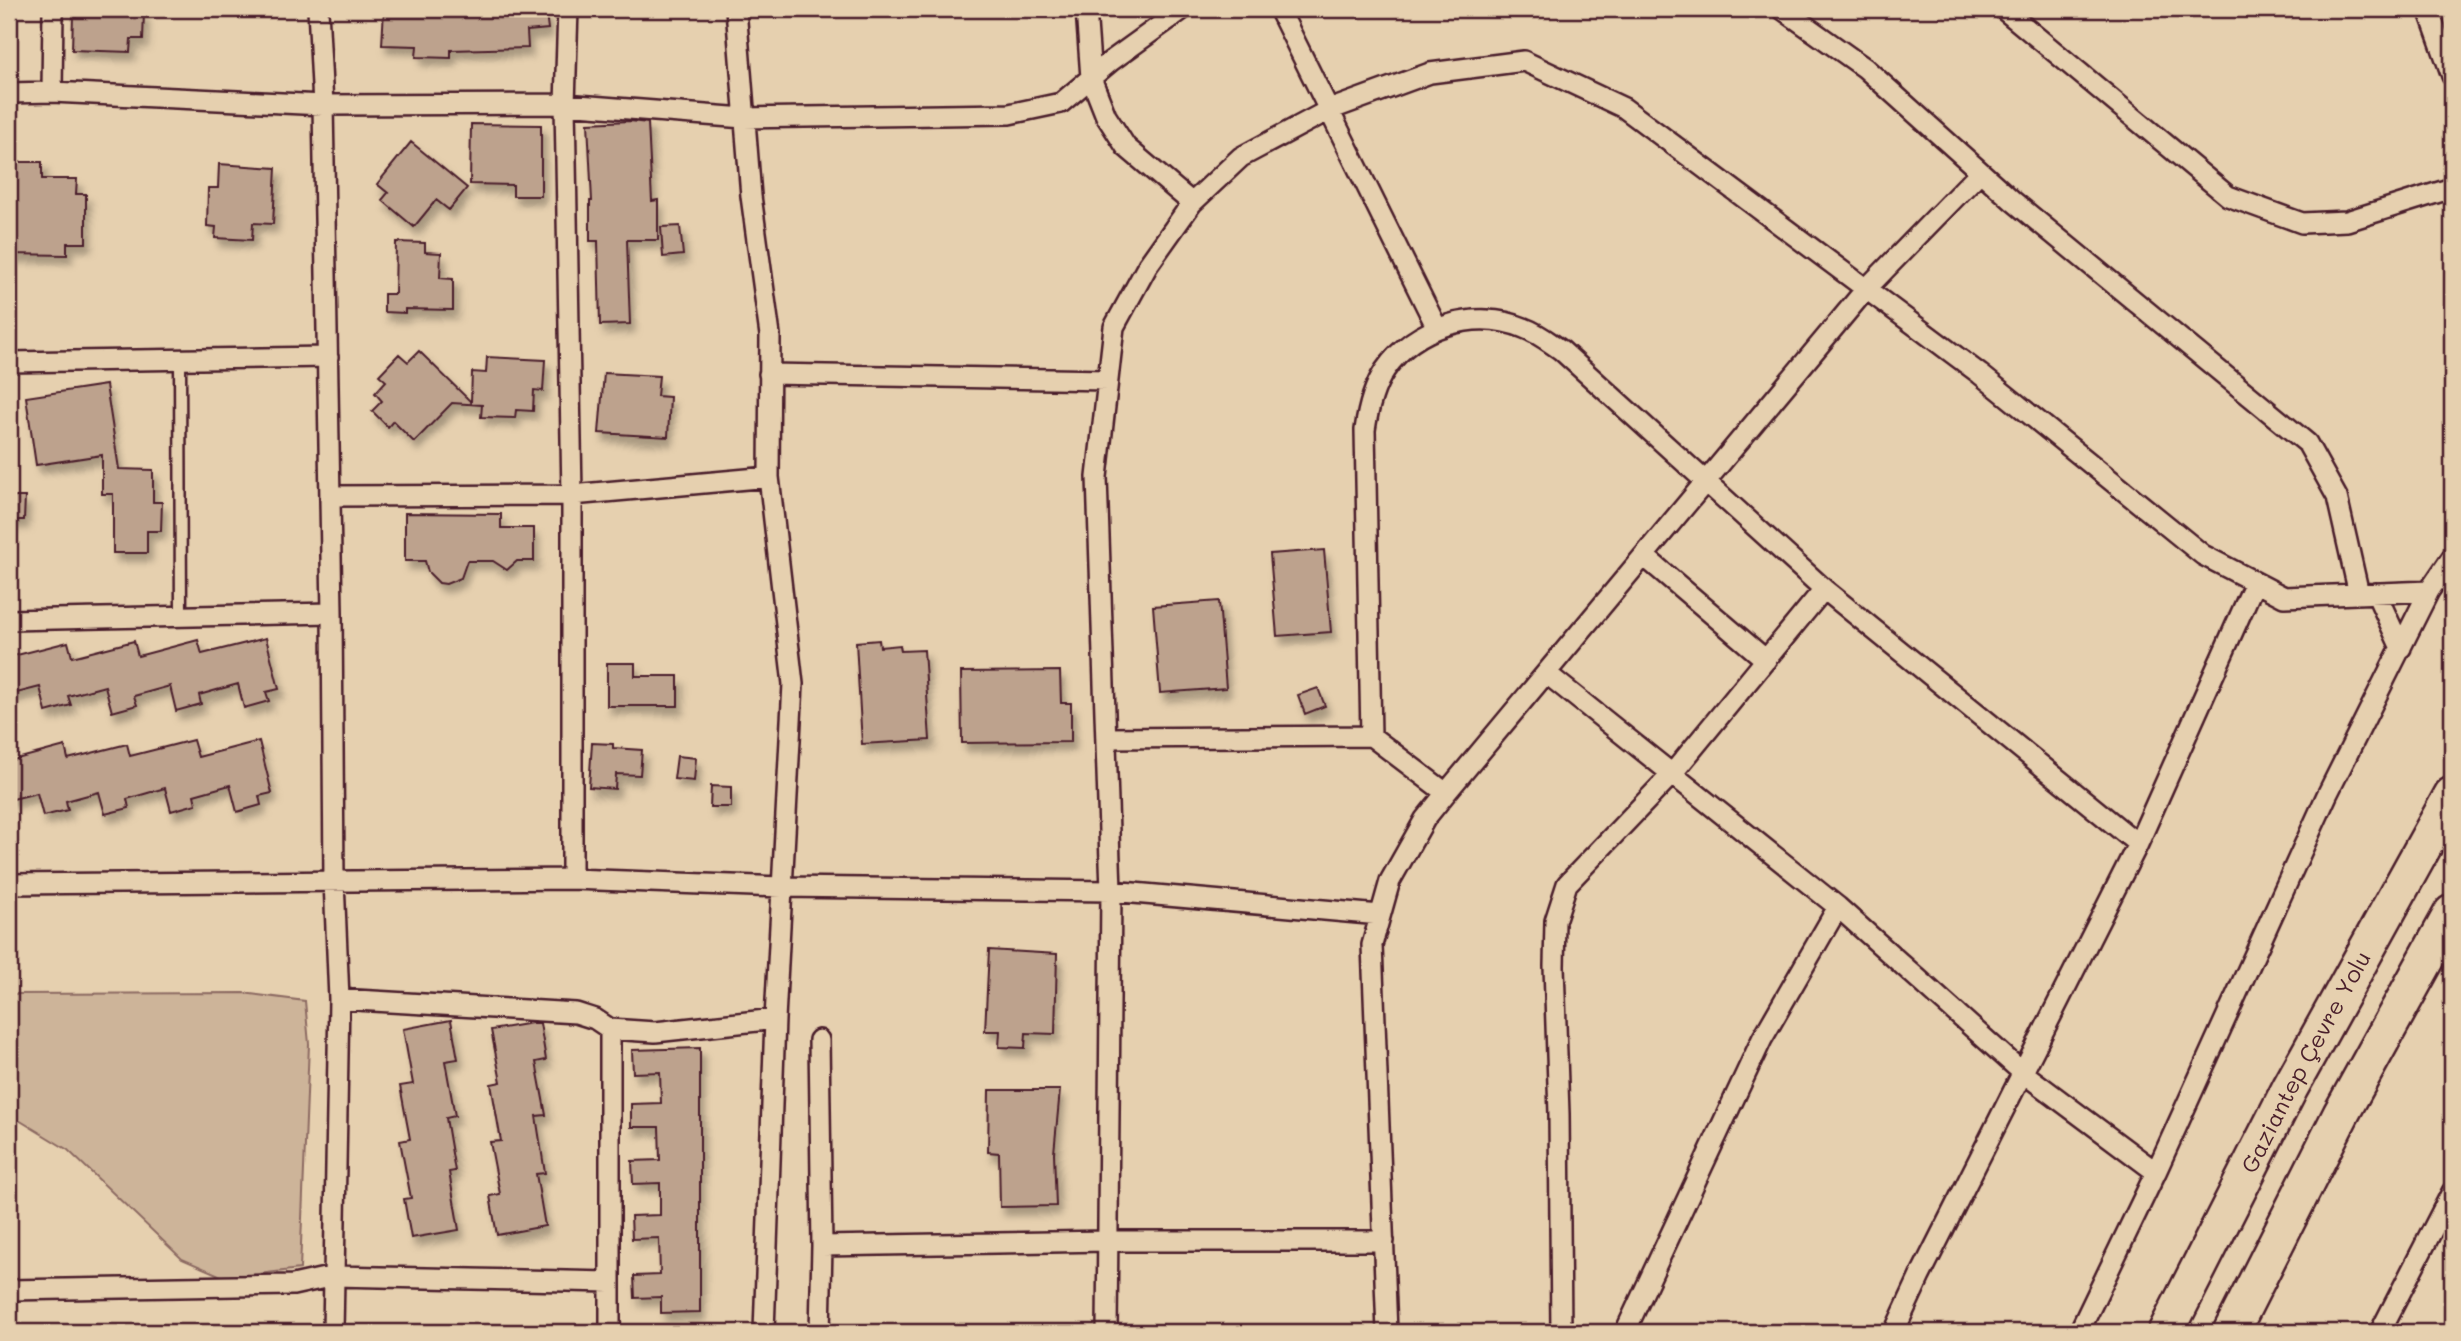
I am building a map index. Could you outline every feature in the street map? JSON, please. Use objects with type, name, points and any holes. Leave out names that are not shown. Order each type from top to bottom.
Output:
[{"type":"highway","name":"Gaziantep Çevre Yolu","points":[[2166,1332],[2290,1088],[2452,795]]},
{"type":"highway","points":[[2231,1332],[2341,1114],[2452,913]]},
{"type":"street","points":[[52,92],[53,9]]},
{"type":"street","points":[[318,9],[323,105],[334,881],[339,999],[333,1332]]},
{"type":"street","points":[[568,9],[565,104],[572,495],[572,879]]},
{"type":"street","points":[[736,9],[751,196],[770,335],[769,477],[793,684],[775,1019],[764,1332]]},
{"type":"street","points":[[1086,9],[1091,78],[1106,116],[1126,147],[1192,203]]},
{"type":"street","points":[[9,93],[52,92],[323,105],[565,104],[744,118],[1009,114],[1060,103],[1183,9]]},
{"type":"street","points":[[1279,9],[1437,328]]},
{"type":"street","points":[[1783,9],[1865,68],[1980,172],[2307,443],[2337,497],[2367,593],[2401,648]]},
{"type":"street","points":[[2003,9],[2228,195],[2301,223],[2313,223],[2347,221],[2452,188]]},
{"type":"street","points":[[2428,9],[2452,76]]},
{"type":"street","points":[[1107,1332],[1111,891],[1097,477],[1114,327],[1148,265],[1192,203],[1241,157],[1329,110],[1430,73],[1524,61],[1624,108],[1980,374],[2203,555],[2284,597],[2429,591]]},
{"type":"street","points":[[1387,1332],[1372,945],[1390,881],[1425,819],[1446,793],[1866,289],[1980,172]]},
{"type":"street","points":[[1371,736],[1365,430],[1375,388],[1400,353],[1437,328],[1459,322],[1502,321],[1524,327],[1561,350],[1824,589],[2138,844]]},
{"type":"street","points":[[9,362],[328,357]]},
{"type":"street","points":[[769,374],[1108,380]]},
{"type":"street","points":[[330,496],[572,495],[769,477]]},
{"type":"street","points":[[1644,556],[1766,660]]},
{"type":"street","points":[[2079,1332],[2156,1172],[2327,795],[2429,591],[2452,557]]},
{"type":"street","points":[[1894,1332],[2138,844],[2255,582]]},
{"type":"street","points":[[1561,1332],[1559,1114],[1554,966],[1555,921],[1567,884],[1672,774],[1824,589]]},
{"type":"street","points":[[9,620],[332,613]]},
{"type":"street","points":[[1546,673],[1838,907],[2022,1072],[2156,1172]]},
{"type":"street","points":[[1107,738],[1371,736],[1446,793]]},
{"type":"street","points":[[9,884],[572,879],[782,887],[1111,891],[1380,915]]},
{"type":"street","points":[[1625,1332],[1762,1039],[1838,907]]},
{"type":"street","points":[[339,999],[576,1013],[595,1019],[610,1029],[655,1032],[775,1019]]},
{"type":"street","points":[[610,1029],[610,1332]]},
{"type":"street","points":[[819,1040],[822,1245],[820,1332]]},
{"type":"street","points":[[2380,1332],[2452,1192]]},
{"type":"street","points":[[822,1245],[1384,1241]]},
{"type":"street","points":[[9,1290],[293,1285],[334,1276],[610,1282]]},
{"type":"lane","points":[[180,359],[181,616]]},
{"type":"shaded area","points":[[243,993],[305,1001],[309,1044],[300,1269],[226,1278],[182,1259],[68,1150],[9,1114],[9,994]]},
{"type":"building","points":[[76,9],[133,9],[133,13],[144,13],[143,39],[131,39],[130,52],[72,50],[73,15],[76,16]]},
{"type":"building","points":[[384,9],[453,9],[453,14],[546,13],[548,29],[527,31],[528,48],[451,50],[451,58],[416,57],[417,46],[382,45]]},
{"type":"building","points":[[588,123],[648,123],[652,201],[658,200],[658,240],[627,240],[630,324],[600,325],[598,241],[590,241],[592,201]]},
{"type":"building","points":[[471,124],[541,125],[541,196],[513,196],[513,185],[470,184]]},
{"type":"building","points":[[411,142],[467,188],[449,210],[436,200],[414,227],[382,200],[388,193],[377,184]]},
{"type":"building","points":[[9,162],[42,162],[42,179],[77,179],[76,194],[86,194],[86,243],[67,243],[67,255],[9,254]]},
{"type":"building","points":[[219,164],[276,168],[273,224],[253,223],[252,240],[215,238],[216,227],[207,226],[208,188],[218,188]]},
{"type":"building","points":[[680,226],[683,255],[663,257],[661,227]]},
{"type":"building","points":[[396,242],[425,243],[425,252],[441,253],[440,278],[453,279],[453,310],[405,309],[405,313],[384,312],[384,294],[395,294]]},
{"type":"building","points":[[419,351],[471,402],[472,372],[486,373],[487,357],[545,360],[543,391],[534,390],[533,411],[516,410],[515,418],[481,417],[482,405],[452,403],[414,442],[393,421],[388,427],[372,411],[382,401],[375,393],[386,381],[379,375],[399,354],[408,362]]},
{"type":"building","points":[[604,373],[659,376],[657,396],[670,397],[668,437],[599,433]]},
{"type":"building","points":[[106,385],[119,469],[153,470],[153,502],[162,502],[161,531],[147,531],[147,553],[113,553],[113,494],[102,494],[102,455],[36,465],[26,397]]},
{"type":"building","points":[[9,497],[25,497],[24,520],[9,520]]},
{"type":"building","points":[[405,513],[501,514],[501,528],[534,528],[534,561],[517,561],[507,570],[493,561],[467,561],[461,578],[446,584],[439,583],[428,572],[425,561],[405,561]]},
{"type":"building","points":[[1324,550],[1331,632],[1277,636],[1270,554]]},
{"type":"building","points":[[1219,601],[1226,688],[1160,693],[1153,606]]},
{"type":"building","points":[[266,638],[279,689],[266,692],[269,701],[244,708],[238,684],[199,695],[201,704],[176,711],[170,686],[134,696],[137,705],[112,712],[105,686],[68,696],[71,705],[46,712],[40,687],[9,695],[9,657],[68,642],[72,657],[134,641],[138,656],[198,640],[202,654]]},
{"type":"building","points":[[879,640],[880,647],[900,645],[901,651],[924,650],[930,740],[862,744],[856,642]]},
{"type":"building","points":[[607,663],[635,663],[635,676],[678,676],[678,706],[607,706]]},
{"type":"building","points":[[1060,671],[1061,703],[1071,703],[1071,742],[962,743],[961,672]]},
{"type":"building","points":[[1318,688],[1325,706],[1305,714],[1298,695]]},
{"type":"building","points":[[193,740],[198,757],[259,741],[272,793],[259,796],[261,805],[237,812],[230,785],[194,795],[196,804],[171,811],[165,788],[127,799],[129,808],[105,814],[99,792],[66,801],[68,810],[43,816],[37,793],[9,800],[9,761],[65,746],[68,759],[127,744],[130,756]]},
{"type":"building","points":[[592,743],[642,750],[640,775],[616,774],[615,789],[589,787]]},
{"type":"building","points":[[677,756],[696,758],[694,781],[674,779]]},
{"type":"building","points":[[711,786],[731,787],[731,807],[710,807]]},
{"type":"building","points":[[989,950],[1057,954],[1055,1034],[1026,1033],[1025,1048],[999,1047],[1000,1031],[985,1031]]},
{"type":"building","points":[[451,1020],[458,1059],[445,1061],[455,1116],[446,1118],[455,1171],[449,1172],[459,1230],[411,1238],[404,1199],[411,1198],[400,1141],[410,1139],[400,1086],[413,1084],[403,1029]]},
{"type":"building","points":[[540,1023],[546,1060],[536,1062],[546,1115],[536,1116],[545,1173],[536,1174],[545,1226],[497,1235],[490,1196],[500,1194],[490,1142],[501,1141],[491,1084],[501,1082],[491,1030]]},
{"type":"building","points":[[700,1048],[700,1312],[661,1313],[661,1297],[635,1298],[634,1276],[660,1275],[659,1238],[632,1239],[631,1216],[660,1215],[660,1183],[633,1184],[632,1161],[660,1160],[659,1127],[631,1127],[631,1104],[661,1103],[660,1072],[633,1073],[632,1050]]},
{"type":"building","points":[[989,1090],[1060,1090],[1054,1153],[1056,1206],[1000,1207],[999,1153],[988,1152]]}]
